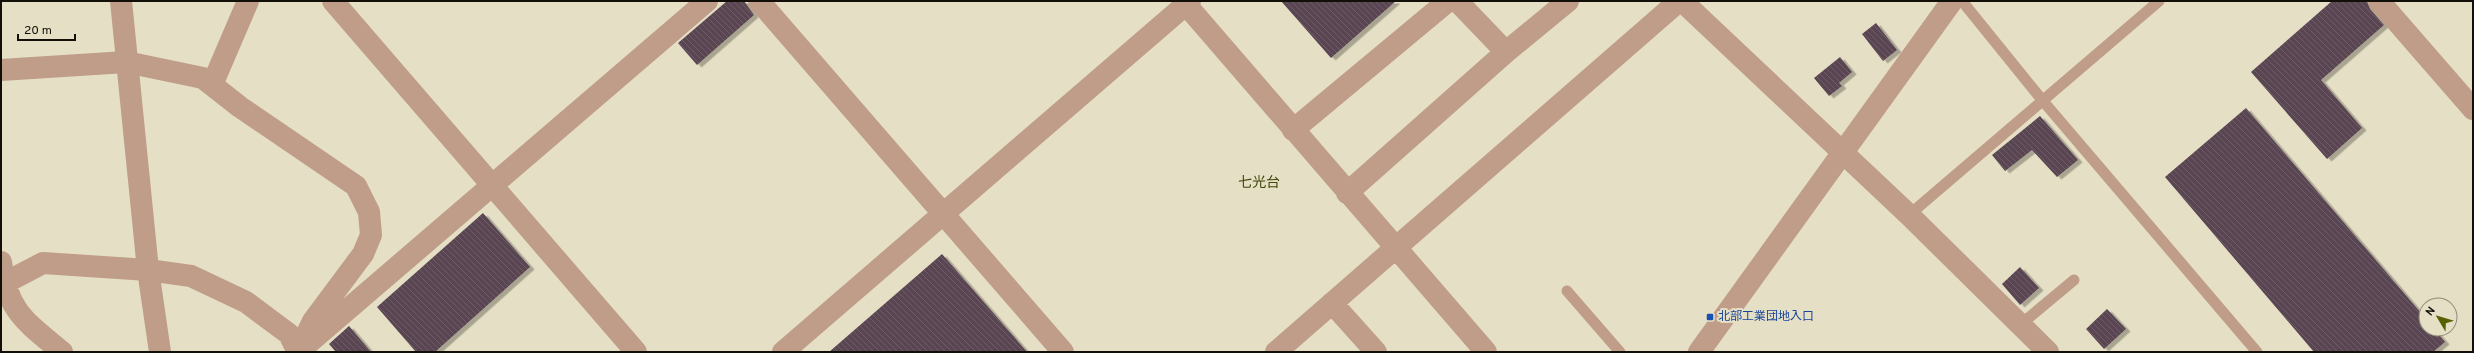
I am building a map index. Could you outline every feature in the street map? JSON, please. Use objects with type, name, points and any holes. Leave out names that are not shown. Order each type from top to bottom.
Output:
[{"type":"street","points":[[121,1],[148,270],[160,352]]},
{"type":"street","points":[[212,85],[248,1]]},
{"type":"street","points":[[333,1],[494,185],[636,352]]},
{"type":"street","points":[[298,352],[494,185],[706,1]]},
{"type":"street","points":[[759,1],[1063,352]]},
{"type":"street","points":[[1293,130],[1448,1]]},
{"type":"street","points":[[1457,1],[1506,52]]},
{"type":"street","points":[[1347,192],[1506,52],[1568,1]]},
{"type":"street","points":[[1276,352],[1681,1],[1909,215],[2048,352]]},
{"type":"street","points":[[1699,352],[1952,1]]},
{"type":"street","points":[[2379,1],[2473,109]]},
{"type":"street","points":[[783,352],[944,215],[1186,2],[1293,130],[1486,352]]},
{"type":"street","points":[[1,70],[126,62],[203,78],[240,107],[356,186],[369,212],[371,235],[362,254],[313,321],[298,352]]},
{"type":"street","points":[[1,262],[2,284],[13,307],[62,352]]},
{"type":"street","points":[[2,284],[43,263],[148,270],[191,276],[246,302],[289,334],[298,352]]},
{"type":"street","points":[[1332,303],[1376,352]]},
{"type":"lane","points":[[1962,1],[2043,101],[2252,350]]},
{"type":"lane","points":[[1909,215],[2159,1]]},
{"type":"lane","points":[[2020,325],[2074,280]]},
{"type":"lane","points":[[1567,291],[1620,352]]},
{"type":"building","points":[[727,1],[744,1],[754,15],[697,65],[678,43]]},
{"type":"building","points":[[1281,1],[1396,1],[1331,58]]},
{"type":"building","points":[[2332,1],[2367,1],[2370,9],[2384,25],[2321,80],[2362,128],[2327,159],[2251,72]]},
{"type":"building","points":[[1876,23],[1897,50],[1883,61],[1862,34]]},
{"type":"building","points":[[1840,57],[1852,72],[1839,83],[1842,86],[1829,96],[1814,78]]},
{"type":"building","points":[[2246,108],[2418,310],[2418,337],[2441,337],[2445,342],[2433,352],[2314,352],[2165,177]]},
{"type":"building","points":[[2040,116],[2078,160],[2057,177],[2032,150],[2005,171],[1992,155]]},
{"type":"building","points":[[483,213],[530,267],[435,352],[416,352],[377,307]]},
{"type":"building","points":[[942,254],[1027,352],[829,352]]},
{"type":"building","points":[[2020,267],[2039,288],[2020,305],[2002,284]]},
{"type":"building","points":[[2107,309],[2126,329],[2104,349],[2086,329]]},
{"type":"building","points":[[349,326],[371,352],[336,352],[329,344]]},
{"type":"place","name":"北部工業団地入口","points":[[1710,317]]},
{"type":"district","name":"七光台","points":[[1259,183]]}]
